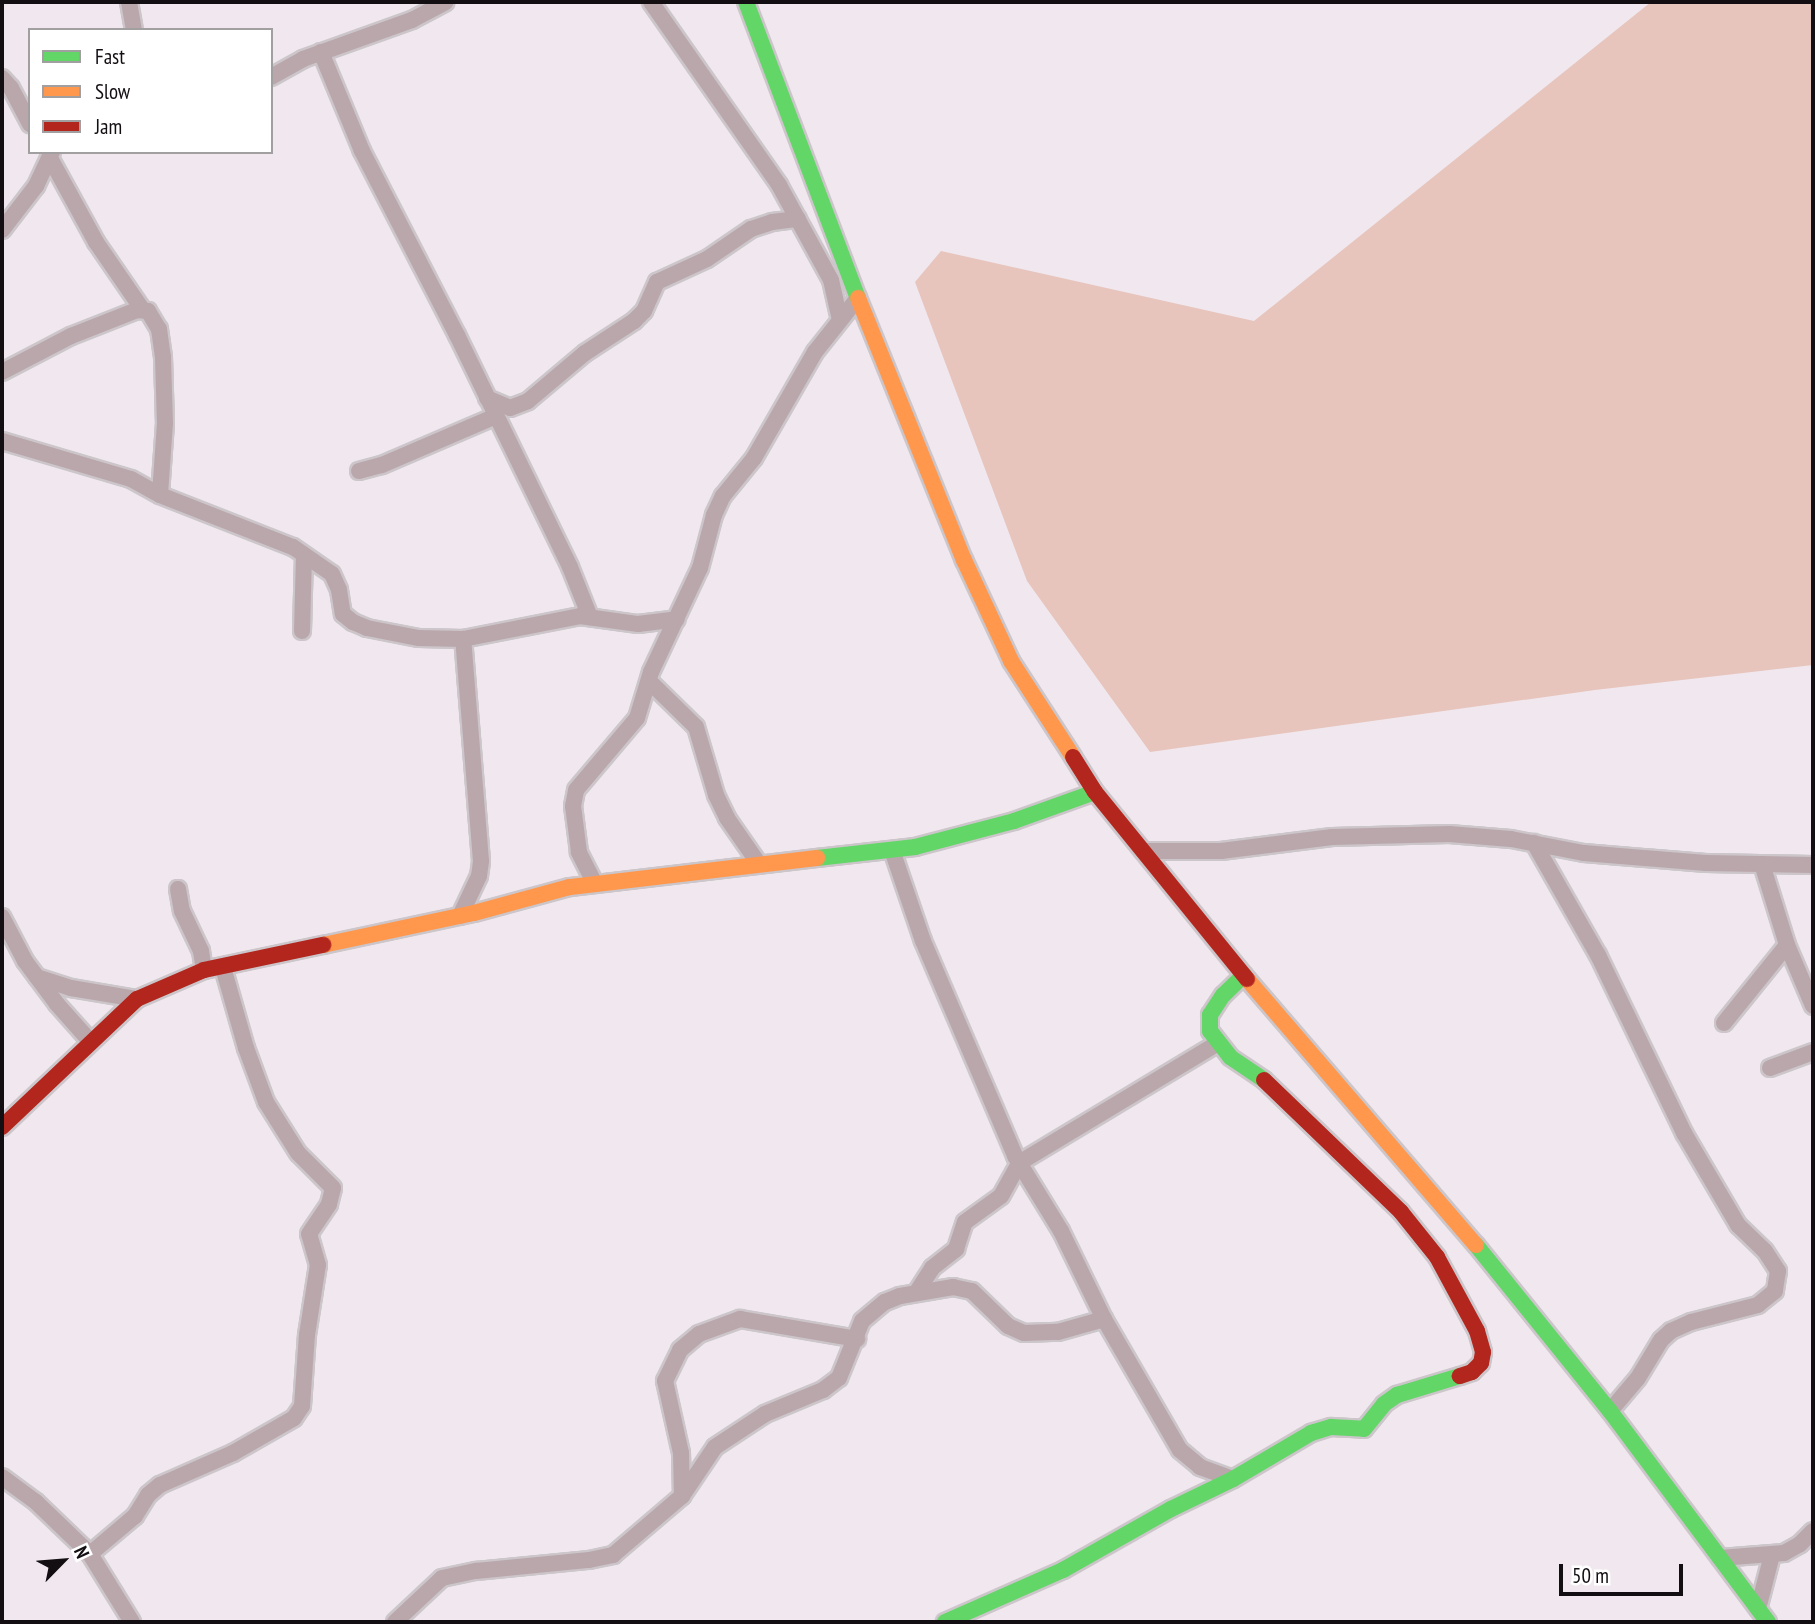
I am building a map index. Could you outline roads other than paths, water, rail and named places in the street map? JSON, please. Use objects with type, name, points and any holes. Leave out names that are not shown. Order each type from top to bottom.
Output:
[{"type":"street","points":[[129,2],[134,28]]},
{"type":"street","points":[[273,76],[291,64],[412,20],[446,2]]},
{"type":"street","points":[[651,2],[761,156],[831,280],[840,320]]},
{"type":"street","points":[[746,2],[858,298],[964,560],[1011,661],[1095,792],[1244,975],[1456,1220],[1610,1411],[1763,1616]]},
{"type":"street","points":[[321,52],[362,151],[570,567],[590,617]]},
{"type":"street","points":[[2,78],[11,88],[28,120]]},
{"type":"street","points":[[2,230],[36,186],[51,155]]},
{"type":"street","points":[[51,155],[96,242],[142,309],[148,311],[157,324],[163,357],[165,423],[160,495]]},
{"type":"street","points":[[487,398],[510,408],[528,401],[585,353],[634,321],[644,311],[657,282],[707,259],[751,229],[772,222],[798,219]]},
{"type":"street","points":[[595,884],[579,852],[573,806],[576,790],[589,772],[628,732],[637,718],[650,682],[651,671],[700,568],[713,515],[723,496],[754,458],[809,361],[858,298]]},
{"type":"street","points":[[2,372],[71,336],[142,309]]},
{"type":"street","points":[[359,471],[382,465],[495,416]]},
{"type":"street","points":[[2,441],[113,473],[160,495],[293,547],[336,579],[343,614],[353,622],[419,638],[463,639],[590,617],[638,624],[677,619]]},
{"type":"street","points":[[302,631],[304,555]]},
{"type":"street","points":[[460,916],[479,876],[481,861],[463,639]]},
{"type":"street","points":[[650,682],[696,727],[716,795],[727,818],[759,864]]},
{"type":"street","points":[[2,1127],[90,1041],[138,999],[204,970],[460,916],[537,894],[595,884],[915,847],[1014,821],[1095,792]]},
{"type":"street","points":[[1143,851],[1187,848],[1221,851],[1332,837],[1449,834],[1534,843],[1584,853],[1706,863],[1813,865]]},
{"type":"street","points":[[1534,843],[1598,955],[1684,1133],[1738,1225],[1765,1251],[1778,1271],[1775,1292],[1758,1305],[1712,1315],[1671,1331],[1661,1340],[1638,1378],[1610,1411]]},
{"type":"street","points":[[892,850],[923,941],[991,1106],[1019,1163],[1061,1231],[1104,1319],[1180,1450],[1200,1467],[1233,1479]]},
{"type":"street","points":[[1762,864],[1787,945],[1813,1006]]},
{"type":"street","points":[[178,889],[182,911],[201,951],[204,970]]},
{"type":"street","points":[[2,917],[25,961],[90,1041]]},
{"type":"street","points":[[1724,1023],[1787,945]]},
{"type":"street","points":[[90,1554],[135,1516],[148,1495],[160,1485],[233,1453],[293,1418],[302,1406],[307,1335],[318,1265],[309,1234],[329,1204],[333,1188],[298,1153],[266,1102],[246,1048],[223,967]]},
{"type":"street","points":[[945,1622],[1063,1570],[1171,1509],[1233,1479],[1311,1433],[1331,1427],[1364,1429],[1384,1404],[1397,1395],[1472,1372],[1481,1363],[1483,1352],[1477,1331],[1437,1257],[1401,1212],[1294,1107],[1264,1080],[1230,1057],[1210,1031],[1210,1015],[1232,985],[1244,975]]},
{"type":"street","points":[[37,977],[71,988],[138,999]]},
{"type":"street","points":[[916,1293],[932,1268],[956,1249],[965,1222],[1001,1196],[1019,1163],[1218,1043]]},
{"type":"street","points":[[1770,1068],[1813,1052]]},
{"type":"street","points":[[403,1620],[428,1590],[449,1576],[613,1555],[682,1496],[715,1447],[765,1414],[823,1390],[839,1378],[862,1321],[900,1296],[953,1287],[972,1291],[1008,1326],[1024,1333],[1058,1332],[1104,1319]]},
{"type":"street","points":[[682,1496],[681,1453],[665,1390],[668,1370],[680,1350],[715,1326],[740,1319],[857,1339]]},
{"type":"street","points":[[2,1477],[36,1502],[90,1554],[132,1622]]},
{"type":"street","points":[[1720,1558],[1784,1553],[1800,1544],[1813,1531]]},
{"type":"street","points":[[1763,1616],[1772,1555]]}]
